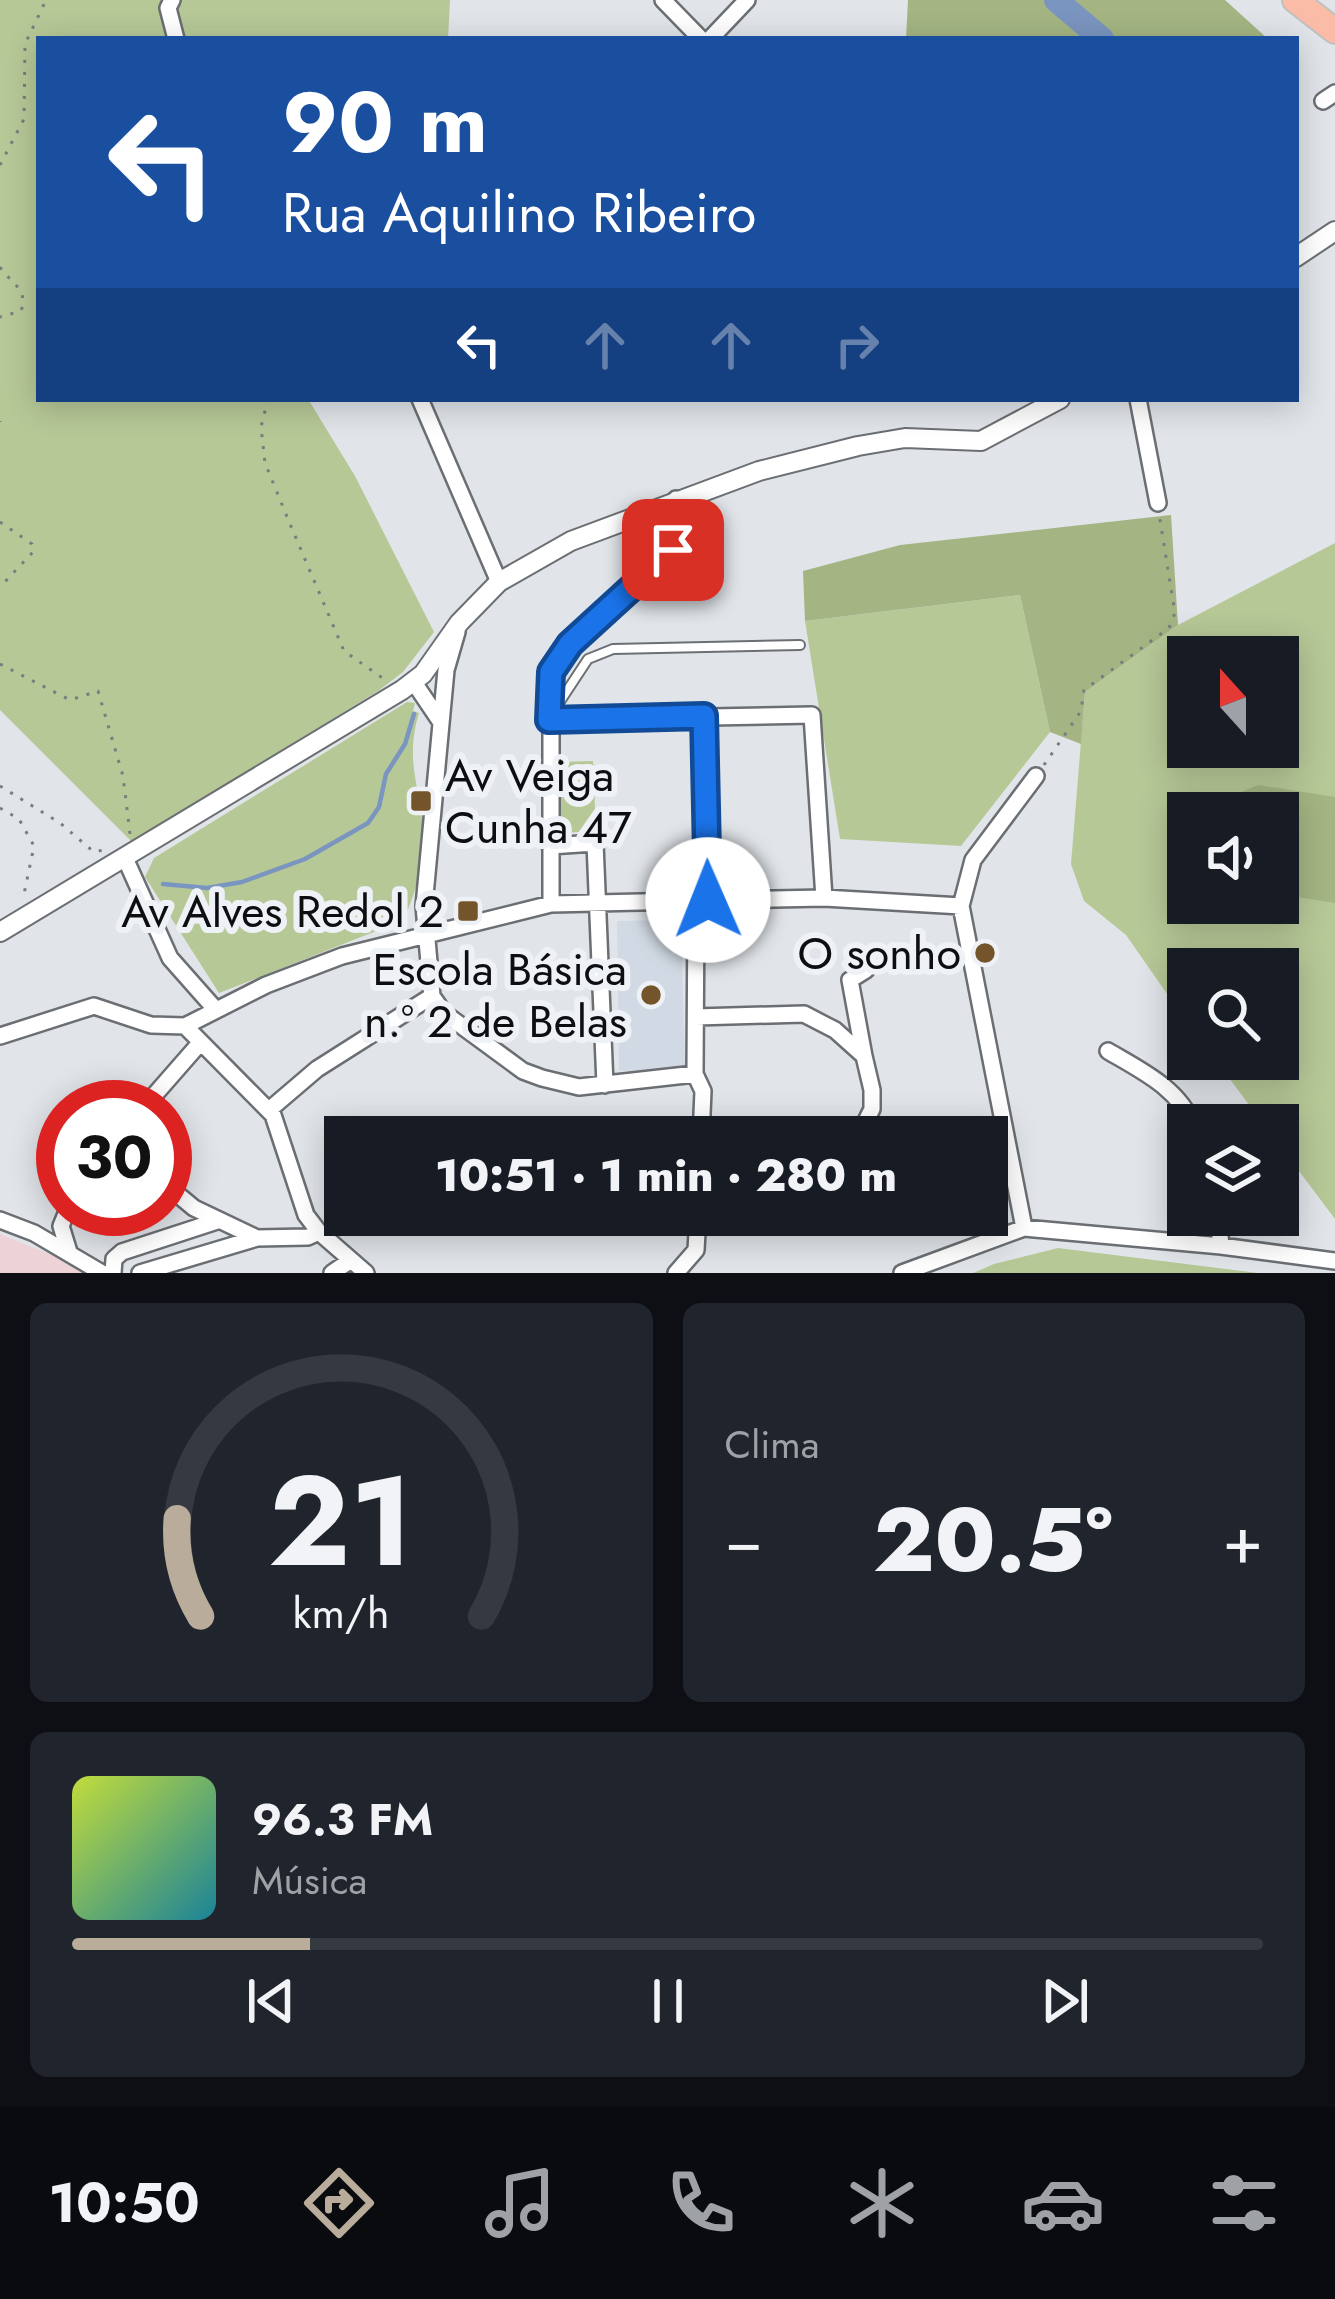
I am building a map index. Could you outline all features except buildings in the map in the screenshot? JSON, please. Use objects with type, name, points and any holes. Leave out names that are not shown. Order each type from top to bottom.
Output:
[{"type":"main road","points":[[1295,0],[1335,31]]},
{"type":"street","points":[[172,0],[168,8],[175,36]]},
{"type":"street","points":[[663,0],[698,36]]},
{"type":"street","points":[[713,36],[747,0]]},
{"type":"street","points":[[1299,255],[1335,231]]},
{"type":"street","points":[[421,402],[499,582]]},
{"type":"street","points":[[0,932],[418,677],[459,623],[499,582],[571,541],[759,471],[858,446],[905,438],[981,441],[1054,402]]},
{"type":"street","points":[[1139,402],[1158,503]]},
{"type":"street","points":[[551,904],[551,672],[570,644],[673,550],[679,533],[676,500]]},
{"type":"street","points":[[459,623],[446,670],[424,906],[431,996],[444,1013],[523,1070],[579,1087],[695,1074]]},
{"type":"street","points":[[418,677],[436,685],[444,700]]},
{"type":"street","points":[[418,677],[441,724]]},
{"type":"street","points":[[702,1116],[703,1091],[695,1074],[704,716]]},
{"type":"street","points":[[549,720],[812,716],[824,898]]},
{"type":"street","points":[[1024,1228],[962,906],[973,860],[1036,776]]},
{"type":"street","points":[[550,846],[595,843],[605,1084]]},
{"type":"street","points":[[127,858],[170,958],[216,1010]]},
{"type":"street","points":[[0,1036],[94,1006],[151,1025],[184,1026],[342,956],[551,904],[824,898],[962,906]]},
{"type":"street","points":[[866,970],[850,980],[872,1109],[868,1116]]},
{"type":"street","points":[[269,1110],[317,1069],[431,996]]},
{"type":"street","points":[[696,1017],[804,1014],[835,1030],[864,1056]]},
{"type":"street","points":[[184,1026],[269,1110],[298,1199],[319,1232],[366,1273]]},
{"type":"street","points":[[168,1080],[200,1043]]},
{"type":"street","points":[[1108,1051],[1164,1085],[1181,1104]]},
{"type":"street","points":[[192,1203],[256,1238]]},
{"type":"street","points":[[0,1220],[102,1273]]},
{"type":"street","points":[[113,1273],[114,1259],[122,1252],[218,1221]]},
{"type":"street","points":[[902,1273],[1024,1228],[1335,1261]]},
{"type":"street","points":[[140,1273],[256,1238],[308,1237],[319,1232]]},
{"type":"street","points":[[64,1236],[69,1252]]},
{"type":"street","points":[[676,1273],[696,1250],[697,1236]]},
{"type":"street","points":[[1220,1236],[1221,1246]]},
{"type":"street","points":[[332,1273],[351,1259]]},
{"type":"lane","points":[[549,720],[588,659],[613,649],[800,645]]},
{"type":"path","points":[[0,165],[24,118],[25,44],[46,0]]},
{"type":"path","points":[[0,267],[21,290],[24,305],[21,311],[0,317]]},
{"type":"path","points":[[267,402],[261,427],[265,464],[325,608],[344,651],[386,680]]},
{"type":"path","points":[[1036,776],[1081,711],[1084,690],[1169,628],[1175,613],[1158,503]]},
{"type":"path","points":[[0,522],[23,535],[33,553],[0,587]]},
{"type":"path","points":[[0,664],[70,700],[98,691],[118,753],[131,836],[127,858],[105,848],[94,852],[60,823],[0,787]]},
{"type":"path","points":[[0,808],[19,819],[34,846],[22,906],[24,918]]},
{"type":"shaded area","name":"Escola Básica n.º 2 de Belas","points":[[681,920],[685,1069],[619,1071],[617,921]]},
{"type":"shaded area","points":[[0,1234],[86,1269],[88,1273],[0,1273]]},
{"type":"green space","points":[[0,0],[166,0],[160,10],[166,36],[36,36],[36,402],[310,402],[355,476],[434,632],[403,672],[378,691],[132,842],[0,710]]},
{"type":"green space","points":[[178,0],[450,0],[448,36],[180,36],[172,15]]},
{"type":"green space","points":[[908,0],[1225,0],[1265,36],[906,36]]},
{"type":"green space","points":[[1171,515],[1178,625],[1085,692],[1081,744],[1050,732],[1020,595],[805,621],[803,571],[900,545]]},
{"type":"green space","points":[[1335,543],[1335,1219],[1299,1171],[1299,1104],[1248,1104],[1231,1080],[1299,1080],[1299,948],[1167,948],[1167,994],[1126,935],[1084,901],[1071,864],[1085,692],[1178,625]]},
{"type":"green space","points":[[1020,595],[1050,732],[961,846],[840,839],[805,621]]},
{"type":"green space","points":[[407,702],[415,703],[413,711],[419,713],[413,761],[424,846],[404,920],[219,993],[145,877],[154,858]]},
{"type":"green space","points":[[593,761],[596,831],[560,833],[557,762]]},
{"type":"green space","points":[[1258,785],[1335,797],[1335,903],[1299,897],[1299,792],[1241,792]]},
{"type":"green space","points":[[1058,1248],[1258,1273],[973,1273]]},
{"type":"waterway","points":[[1056,0],[1098,36]]},
{"type":"waterway","points":[[163,884],[207,888],[242,882],[305,859],[368,823],[379,807],[386,774],[405,744],[414,714]]},
{"type":"place","name":"Av Veiga Cunha 47","points":[[421,801]]},
{"type":"place","name":"Av Alves Redol 2","points":[[468,911]]},
{"type":"place","name":"O sonho","points":[[985,953]]},
{"type":"place","name":"Escola Básica n.º 2 de Belas","points":[[651,995]]},
{"type":"route","points":[[673,550],[570,644],[551,672],[549,720],[704,716],[708,900]]}]
